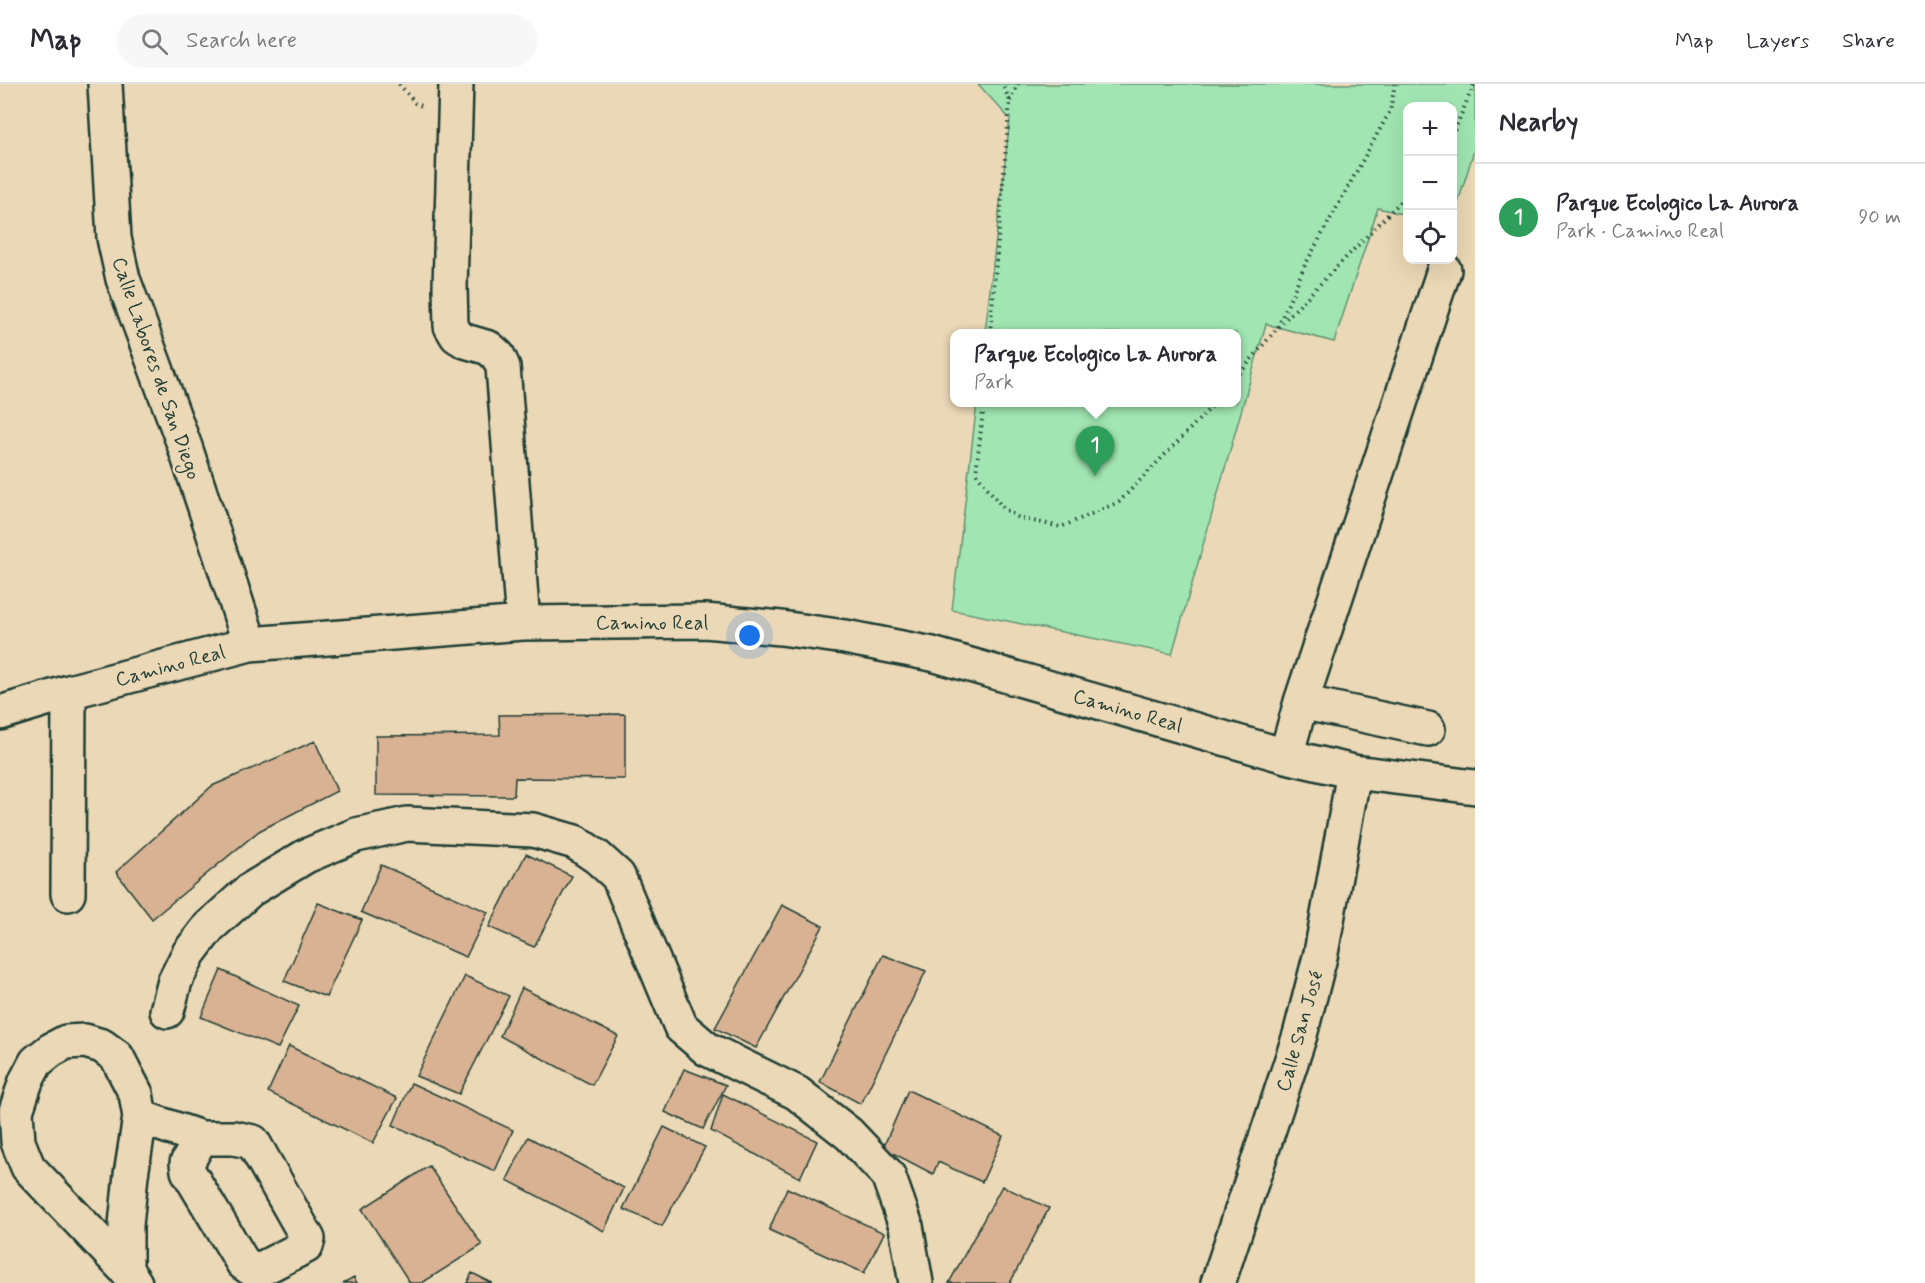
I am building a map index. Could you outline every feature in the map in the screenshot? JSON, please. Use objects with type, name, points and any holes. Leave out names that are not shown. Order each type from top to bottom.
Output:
[{"type":"street","name":"Calle Labores de San Diego","points":[[105,84],[114,238],[123,279],[185,447],[250,644]]},
{"type":"street","points":[[456,84],[450,287],[451,326],[457,336],[465,341],[480,343],[489,348],[498,356],[503,367],[523,623]]},
{"type":"street","points":[[1286,756],[1301,702],[1444,270]]},
{"type":"street","name":"Camino Real","points":[[0,713],[69,692],[250,644],[523,623],[705,621],[845,637],[932,654],[1286,756],[1354,772],[1475,787]]},
{"type":"street","points":[[68,894],[69,692]]},
{"type":"street","points":[[1301,702],[1428,729]]},
{"type":"street","name":"Calle San José","points":[[1218,1283],[1300,1035],[1321,953],[1354,772]]},
{"type":"street","points":[[167,1011],[175,981],[189,953],[209,927],[250,890],[306,856],[356,835],[407,824],[533,830],[574,842],[597,857],[618,876],[681,1027],[707,1049],[797,1093],[849,1134],[888,1175],[906,1226],[916,1283]]},
{"type":"street","points":[[85,1041],[102,1046],[117,1057],[136,1094],[140,1117],[126,1225],[131,1277],[28,1167],[18,1142],[16,1111],[26,1081],[36,1062],[66,1042],[85,1041]]},
{"type":"street","points":[[140,1117],[201,1138]]},
{"type":"path","points":[[1002,84],[1010,102]]},
{"type":"path","points":[[990,329],[1010,102],[1018,84]]},
{"type":"path","points":[[1278,327],[1305,265],[1390,111],[1395,84]]},
{"type":"path","points":[[1457,124],[1474,84]]},
{"type":"path","points":[[1241,372],[1278,327],[1403,198]]},
{"type":"path","points":[[983,407],[976,473],[1003,508],[1019,519],[1061,527],[1119,502],[1211,407]]},
{"type":"green space","points":[[978,84],[1475,84],[1475,147],[1457,206],[1457,102],[1403,102],[1403,214],[1378,208],[1334,342],[1266,324],[1172,654],[952,610],[977,407],[1241,407],[1241,329],[985,329],[1010,119]]},
{"type":"building","points":[[625,714],[625,779],[515,778],[514,796],[376,795],[376,736],[500,735],[499,715]]},
{"type":"building","points":[[315,741],[337,791],[259,831],[152,919],[116,872],[212,786]]},
{"type":"building","points":[[526,854],[572,876],[534,947],[489,927]]},
{"type":"building","points":[[381,865],[488,912],[466,957],[361,912]]},
{"type":"building","points":[[318,903],[362,920],[326,997],[284,981]]},
{"type":"building","points":[[782,905],[823,926],[756,1048],[715,1028]]},
{"type":"building","points":[[883,955],[926,971],[861,1104],[820,1082]]},
{"type":"building","points":[[221,970],[299,1006],[278,1048],[201,1017]]},
{"type":"building","points":[[465,976],[509,996],[459,1094],[416,1076]]},
{"type":"building","points":[[522,988],[618,1036],[592,1085],[500,1036]]},
{"type":"building","points":[[289,1046],[397,1098],[373,1143],[268,1092]]},
{"type":"building","points":[[684,1069],[726,1085],[703,1129],[665,1112]]},
{"type":"building","points":[[411,1083],[513,1130],[495,1171],[393,1125]]},
{"type":"building","points":[[908,1090],[1003,1136],[982,1182],[938,1162],[933,1174],[883,1148]]},
{"type":"building","points":[[723,1094],[817,1141],[800,1178],[711,1131]]},
{"type":"building","points":[[664,1127],[705,1147],[662,1226],[623,1209]]},
{"type":"building","points":[[528,1137],[624,1188],[604,1231],[507,1180]]},
{"type":"building","points":[[429,1166],[482,1245],[422,1283],[410,1283],[362,1209]]},
{"type":"building","points":[[1002,1186],[1049,1208],[1010,1283],[949,1283]]},
{"type":"building","points":[[787,1188],[884,1233],[864,1273],[769,1230]]},
{"type":"building","points":[[472,1273],[492,1283],[467,1283]]},
{"type":"building","points":[[354,1277],[357,1283],[343,1283]]},
{"type":"place","name":"Parque Ecologico La Aurora","points":[[1095,476]]}]
